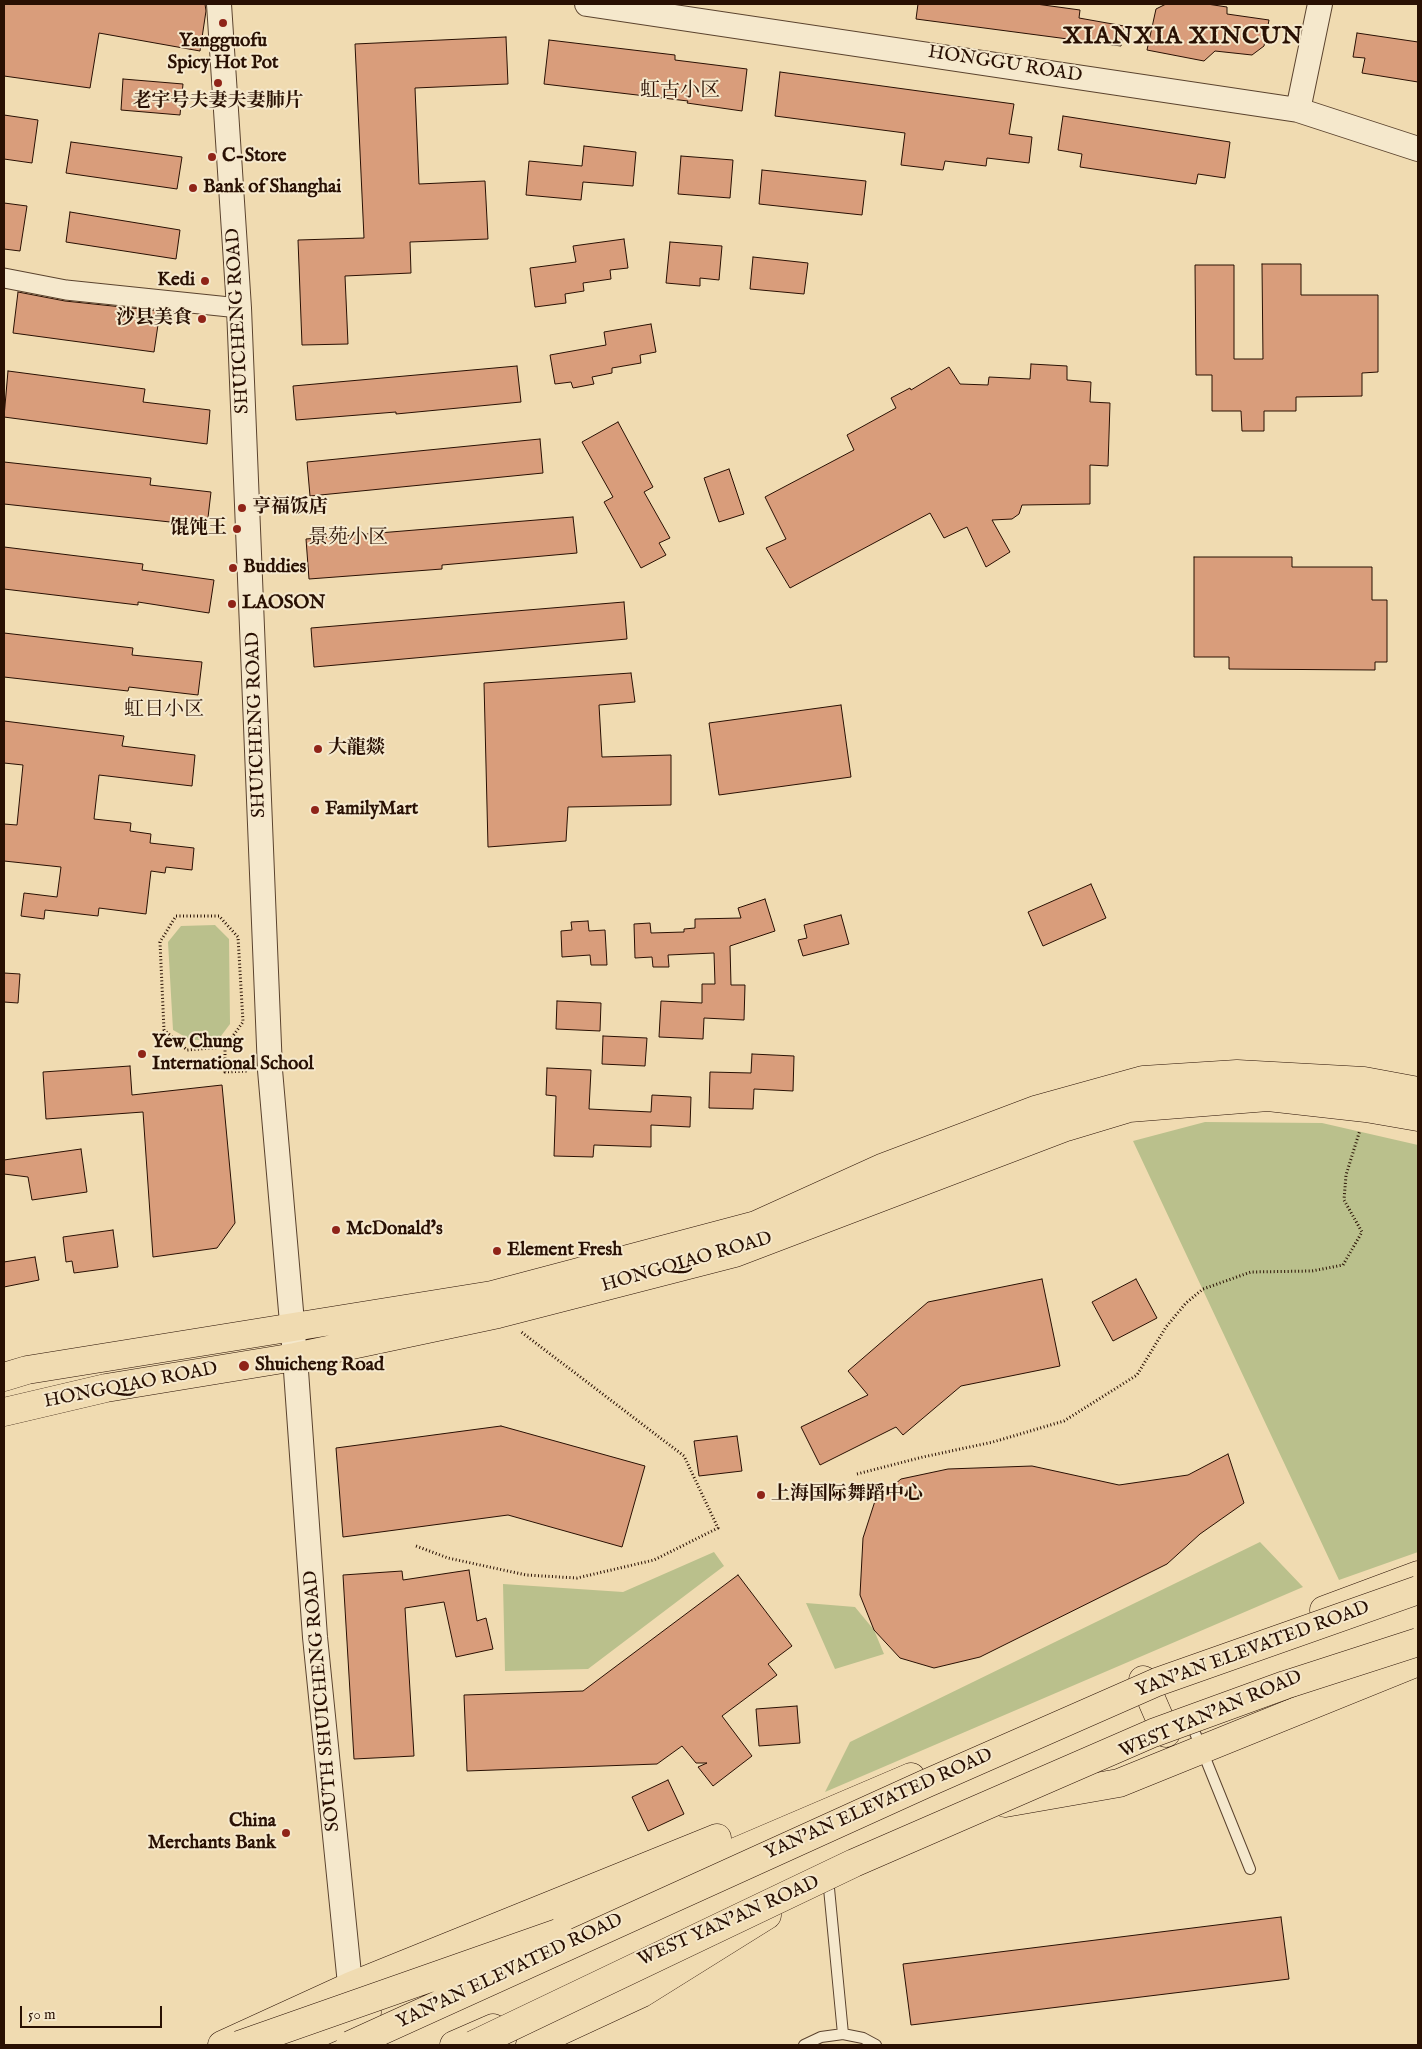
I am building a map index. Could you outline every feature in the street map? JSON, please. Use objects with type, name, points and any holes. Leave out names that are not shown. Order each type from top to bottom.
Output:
[{"type":"main road","name":"HONGQIAO ROAD","points":[[4,1377],[36,1368],[492,1295],[756,1225],[884,1167],[1035,1110],[1143,1080],[1237,1074],[1364,1081],[1418,1091]]},
{"type":"main road","name":"HONGQIAO ROAD","points":[[4,1412],[106,1388],[295,1357],[498,1314],[736,1253],[1066,1127],[1129,1108],[1268,1097],[1366,1108],[1418,1117]]},
{"type":"main road","points":[[291,2045],[850,1802],[1143,1680],[1418,1575]]},
{"type":"main road","name":"YAN'AN ELEVATED ROAD","points":[[350,2045],[720,1876],[1157,1682],[1418,1590]]},
{"type":"main road","name":"WEST YAN'AN ROAD","points":[[454,2045],[828,1878],[1166,1733],[1300,1677],[1418,1632]]},
{"type":"main road","points":[[473,2045],[854,1863],[1153,1733],[1286,1685],[1418,1642]]},
{"type":"main road","name":"WEST YAN'AN ROAD","points":[[1005,1803],[1119,1783],[1418,1662]]},
{"type":"main road","points":[[1143,1680],[1166,1733]]},
{"type":"main road","points":[[222,2045],[351,1986],[744,1827],[850,1802]]},
{"type":"main road","points":[[239,2045],[720,1876]]},
{"type":"main road","points":[[530,2045],[642,1993],[828,1878]]},
{"type":"street","name":"SHUICHENG ROAD","points":[[219,4],[240,308],[270,1070],[295,1357]]},
{"type":"street","name":"HONGGU ROAD","points":[[587,4],[1298,110],[1418,150]]},
{"type":"street","points":[[1298,110],[1320,4]]},
{"type":"street","points":[[4,278],[66,290],[240,308]]},
{"type":"street","name":"SOUTH SHUICHENG ROAD","points":[[295,1357],[315,1637],[356,2045]]},
{"type":"lane","points":[[1191,1723],[1250,1869]]},
{"type":"lane","points":[[828,1878],[843,2034]]},
{"type":"lane","points":[[804,2045],[821,2036],[843,2034],[863,2038],[876,2045]]},
{"type":"path","points":[[176,916],[219,916],[238,937],[243,1022],[225,1047],[187,1050],[164,1030],[160,942],[176,916]]},
{"type":"path","points":[[857,1474],[923,1457],[994,1442],[1064,1420],[1136,1375],[1166,1327],[1186,1303],[1203,1288],[1251,1272],[1312,1270],[1343,1266],[1362,1232],[1344,1200],[1346,1175],[1366,1108]]},
{"type":"path","points":[[416,1546],[448,1558],[526,1575],[577,1578],[654,1560],[718,1528],[684,1456],[498,1314]]},
{"type":"green space","points":[[215,925],[229,939],[230,1024],[218,1040],[191,1040],[173,1030],[168,942],[181,926]]},
{"type":"green space","points":[[1205,1122],[1322,1123],[1418,1145],[1418,1552],[1339,1580],[1133,1141]]},
{"type":"green space","points":[[1260,1542],[1303,1587],[825,1792],[850,1742]]},
{"type":"green space","points":[[714,1552],[724,1566],[588,1669],[505,1671],[503,1584],[623,1592]]},
{"type":"green space","points":[[806,1603],[855,1607],[874,1630],[884,1654],[835,1669]]},
{"type":"building","points":[[4,4],[205,4],[206,11],[200,51],[99,33],[90,88],[4,76]]},
{"type":"building","points":[[918,4],[1036,4],[1080,10],[1079,18],[1124,26],[1121,46],[916,19]]},
{"type":"building","points":[[1166,4],[1207,4],[1227,7],[1227,14],[1269,20],[1264,46],[1252,55],[1215,51],[1204,61],[1147,50],[1156,9]]},
{"type":"building","points":[[1357,33],[1418,42],[1418,82],[1362,73],[1365,58],[1353,57]]},
{"type":"building","points":[[506,37],[508,84],[415,88],[419,184],[485,181],[488,239],[410,242],[411,273],[345,276],[348,344],[302,345],[298,240],[364,238],[355,44]]},
{"type":"building","points":[[549,40],[675,55],[675,60],[747,69],[742,111],[687,103],[688,101],[544,84]]},
{"type":"building","points":[[780,72],[1014,104],[1009,134],[1032,137],[1029,163],[987,158],[986,166],[945,161],[943,170],[901,165],[905,133],[775,116]]},
{"type":"building","points":[[123,79],[183,84],[180,115],[121,110]]},
{"type":"building","points":[[4,115],[38,120],[32,163],[4,159]]},
{"type":"building","points":[[1063,116],[1230,142],[1225,178],[1198,174],[1196,184],[1080,167],[1082,154],[1058,150]]},
{"type":"building","points":[[71,142],[182,157],[177,189],[66,173]]},
{"type":"building","points":[[584,146],[636,152],[633,186],[583,182],[581,200],[526,195],[529,161],[582,166]]},
{"type":"building","points":[[681,156],[733,160],[730,198],[678,194]]},
{"type":"building","points":[[762,170],[866,181],[862,215],[759,204]]},
{"type":"building","points":[[4,203],[27,206],[20,251],[4,249]]},
{"type":"building","points":[[70,212],[180,230],[176,259],[66,242]]},
{"type":"building","points":[[624,239],[628,268],[610,270],[611,279],[583,283],[584,291],[565,294],[566,303],[535,307],[530,268],[576,262],[573,246]]},
{"type":"building","points":[[670,242],[722,246],[719,280],[700,278],[700,286],[666,283]]},
{"type":"building","points":[[753,257],[808,263],[804,294],[750,289]]},
{"type":"building","points":[[1262,264],[1301,264],[1301,295],[1378,295],[1378,372],[1362,373],[1362,396],[1296,397],[1296,411],[1264,411],[1264,431],[1242,431],[1241,411],[1212,411],[1212,375],[1196,375],[1195,265],[1234,265],[1234,359],[1263,359]]},
{"type":"building","points":[[18,292],[65,301],[160,311],[154,352],[13,333]]},
{"type":"building","points":[[651,324],[656,352],[640,355],[641,363],[612,368],[612,373],[592,377],[594,384],[573,388],[571,382],[555,384],[550,355],[606,345],[604,332]]},
{"type":"building","points":[[1031,364],[1067,366],[1067,380],[1091,382],[1090,402],[1110,403],[1108,466],[1090,465],[1090,504],[1022,505],[1019,514],[1012,519],[992,520],[1010,552],[986,567],[967,527],[944,538],[930,513],[790,588],[766,548],[786,539],[765,497],[854,450],[847,435],[896,408],[891,398],[910,388],[911,390],[949,367],[960,384],[988,385],[989,377],[1030,379]]},
{"type":"building","points":[[517,366],[521,402],[396,414],[396,412],[296,420],[293,386]]},
{"type":"building","points":[[8,371],[145,389],[143,402],[210,410],[207,444],[4,417]]},
{"type":"building","points":[[618,422],[653,487],[644,492],[670,538],[659,543],[666,555],[641,568],[604,502],[613,497],[582,442]]},
{"type":"building","points":[[540,439],[543,473],[310,496],[307,462]]},
{"type":"building","points":[[4,462],[151,478],[150,485],[211,492],[207,526],[4,504]]},
{"type":"building","points":[[729,469],[744,514],[719,522],[704,478]]},
{"type":"building","points":[[573,517],[577,553],[442,565],[442,569],[309,579],[306,539]]},
{"type":"building","points":[[4,547],[143,564],[142,570],[214,580],[209,613],[138,602],[138,605],[4,589]]},
{"type":"building","points":[[1194,557],[1292,557],[1292,567],[1372,567],[1372,600],[1387,600],[1387,662],[1375,662],[1375,670],[1229,669],[1229,657],[1194,657]]},
{"type":"building","points":[[624,602],[627,639],[314,667],[311,628]]},
{"type":"building","points":[[4,633],[133,648],[132,655],[202,662],[198,695],[129,687],[128,691],[4,677]]},
{"type":"building","points":[[631,673],[635,702],[599,705],[602,757],[671,755],[671,805],[568,807],[566,841],[488,847],[484,683]]},
{"type":"building","points":[[841,705],[851,777],[719,795],[709,723]]},
{"type":"building","points":[[4,721],[124,736],[122,746],[195,755],[192,786],[99,775],[94,819],[131,823],[130,831],[151,834],[150,843],[194,848],[192,870],[166,867],[165,873],[151,871],[146,914],[99,908],[98,916],[45,910],[44,919],[21,916],[24,893],[57,897],[61,867],[4,861],[4,824],[17,825],[23,765],[4,763]]},
{"type":"building","points":[[1091,884],[1106,918],[1043,946],[1028,912]]},
{"type":"building","points":[[765,899],[775,931],[730,946],[731,985],[745,985],[744,1020],[704,1018],[703,1039],[659,1037],[661,1001],[702,1003],[702,984],[715,984],[714,953],[668,955],[669,967],[653,967],[652,957],[635,958],[634,924],[650,923],[651,933],[684,932],[684,929],[695,928],[695,919],[741,918],[738,908]]},
{"type":"building","points":[[841,915],[849,944],[803,956],[798,940],[807,938],[804,925]]},
{"type":"building","points":[[588,921],[589,931],[605,930],[607,965],[591,965],[590,955],[562,957],[561,931],[572,930],[571,922]]},
{"type":"building","points":[[4,973],[20,974],[18,1003],[4,1002]]},
{"type":"building","points":[[557,1001],[601,1003],[600,1031],[556,1029]]},
{"type":"building","points":[[603,1036],[647,1038],[645,1066],[602,1064]]},
{"type":"building","points":[[752,1054],[794,1056],[793,1091],[754,1089],[753,1109],[709,1108],[710,1072],[751,1073]]},
{"type":"building","points":[[130,1066],[132,1095],[222,1085],[235,1223],[217,1248],[153,1257],[143,1112],[46,1119],[43,1072]]},
{"type":"building","points":[[547,1068],[591,1070],[589,1109],[651,1112],[652,1095],[691,1097],[690,1127],[651,1125],[651,1147],[594,1145],[593,1157],[554,1156],[556,1096],[546,1095]]},
{"type":"building","points":[[81,1149],[87,1192],[32,1200],[28,1177],[4,1174],[4,1160]]},
{"type":"building","points":[[113,1230],[118,1267],[74,1273],[72,1261],[66,1262],[63,1237]]},
{"type":"building","points":[[35,1257],[39,1280],[4,1287],[4,1262]]},
{"type":"building","points":[[1042,1279],[1060,1366],[961,1386],[903,1435],[896,1427],[820,1465],[801,1427],[868,1395],[848,1371],[928,1302]]},
{"type":"building","points":[[1136,1279],[1157,1318],[1113,1341],[1092,1302]]},
{"type":"building","points":[[501,1426],[645,1466],[622,1547],[508,1515],[343,1537],[336,1448]]},
{"type":"building","points":[[737,1436],[742,1471],[699,1476],[694,1441]]},
{"type":"building","points":[[1228,1454],[1244,1503],[1200,1534],[1167,1564],[980,1657],[934,1668],[900,1658],[874,1630],[860,1595],[863,1538],[875,1501],[901,1479],[948,1469],[1032,1466],[1119,1485],[1188,1475]]},
{"type":"building","points":[[469,1570],[477,1621],[486,1618],[493,1649],[456,1657],[444,1602],[405,1608],[414,1756],[354,1759],[343,1575],[402,1571],[403,1580]]},
{"type":"building","points":[[738,1575],[792,1646],[768,1664],[777,1675],[722,1716],[752,1756],[713,1786],[698,1767],[707,1763],[696,1763],[682,1746],[657,1764],[467,1771],[464,1695],[583,1691]]},
{"type":"building","points":[[797,1706],[800,1743],[759,1746],[756,1709]]},
{"type":"building","points":[[668,1780],[684,1814],[648,1831],[632,1797]]},
{"type":"building","points":[[1281,1917],[1289,1979],[911,2025],[903,1964]]},
{"type":"place","name":"Yangguofu Spicy Hot Pot","points":[[223,23]]},
{"type":"place","name":"老宇号夫妻夫妻肺片","points":[[218,83]]},
{"type":"place","name":"C-Store","points":[[212,157]]},
{"type":"place","name":"Bank of Shanghai","points":[[193,188]]},
{"type":"place","name":"Kedi","points":[[205,281]]},
{"type":"place","name":"沙县美食","points":[[202,319]]},
{"type":"place","name":"亨福饭店","points":[[242,508]]},
{"type":"place","name":"馄饨王","points":[[237,529]]},
{"type":"place","name":"Buddies","points":[[233,568]]},
{"type":"place","name":"LAOSON","points":[[232,604]]},
{"type":"place","name":"大龍燚","points":[[318,749]]},
{"type":"place","name":"FamilyMart","points":[[315,810]]},
{"type":"place","name":"Yew Chung International School","points":[[142,1054]]},
{"type":"place","name":"McDonald's","points":[[336,1230]]},
{"type":"place","name":"Element Fresh","points":[[497,1251]]},
{"type":"place","name":"Shuicheng Road","points":[[244,1366]]},
{"type":"place","name":"上海国际舞蹈中心","points":[[761,1495]]},
{"type":"place","name":"China Merchants Bank","points":[[286,1833]]},
{"type":"district","name":"XIANXIA XINCUN","points":[[1183,38]]},
{"type":"district","name":"虹古小区","points":[[680,92]]},
{"type":"district","name":"景苑小区","points":[[348,539]]},
{"type":"district","name":"虹日小区","points":[[164,711]]}]
